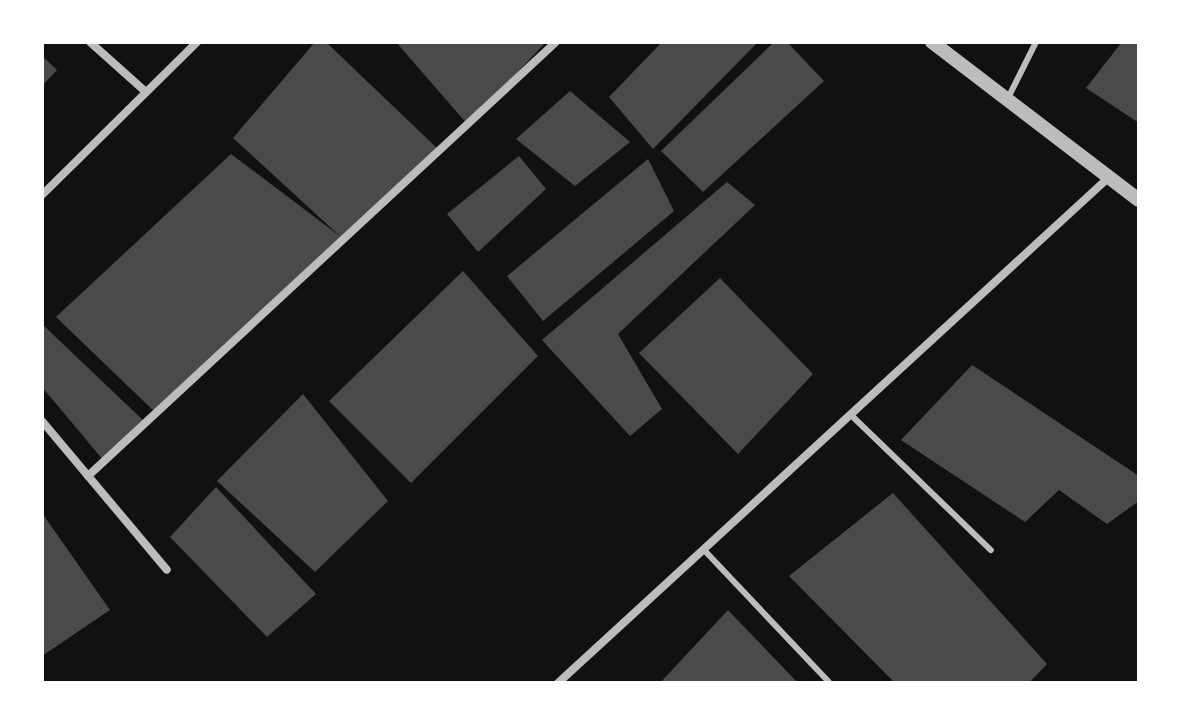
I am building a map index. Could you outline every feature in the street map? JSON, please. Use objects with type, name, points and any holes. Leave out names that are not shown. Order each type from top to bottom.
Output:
[{"type":"street","points":[[90,42],[146,92]]},
{"type":"street","points":[[42,195],[197,42]]},
{"type":"street","points":[[88,476],[556,42]]},
{"type":"street","points":[[932,42],[1008,98],[1106,180],[1139,200]]},
{"type":"street","points":[[558,683],[1106,180]]},
{"type":"street","points":[[42,421],[167,570]]},
{"type":"lane","points":[[1008,98],[1036,42]]},
{"type":"lane","points":[[852,416],[991,550]]},
{"type":"lane","points":[[705,551],[829,682]]},
{"type":"building","points":[[315,42],[326,42],[440,151],[157,414],[56,317],[231,154],[341,237],[233,138]]},
{"type":"building","points":[[396,42],[546,42],[468,125]]},
{"type":"building","points":[[662,42],[758,42],[653,149],[609,97]]},
{"type":"building","points":[[774,42],[787,42],[824,81],[703,192],[661,151]]},
{"type":"building","points":[[1122,42],[1139,42],[1139,123],[1086,88]]},
{"type":"building","points":[[42,56],[57,70],[42,86]]},
{"type":"building","points":[[570,91],[630,142],[575,186],[516,139]]},
{"type":"building","points":[[519,156],[546,189],[478,252],[447,214]]},
{"type":"building","points":[[648,159],[674,211],[543,321],[507,276]]},
{"type":"building","points":[[727,182],[755,205],[618,334],[662,409],[630,436],[542,340]]},
{"type":"building","points":[[463,271],[538,356],[411,483],[329,401]]},
{"type":"building","points":[[720,278],[813,374],[738,454],[639,353]]},
{"type":"building","points":[[42,324],[146,423],[104,461],[42,387]]},
{"type":"building","points":[[972,365],[1139,476],[1139,501],[1107,524],[1059,490],[1025,522],[901,440]]},
{"type":"building","points":[[303,394],[388,501],[315,572],[217,481]]},
{"type":"building","points":[[216,487],[316,594],[267,637],[170,537]]},
{"type":"building","points":[[893,493],[1047,664],[1029,683],[895,683],[789,576]]},
{"type":"building","points":[[42,513],[110,610],[42,656]]},
{"type":"building","points":[[728,610],[798,683],[660,683]]}]
